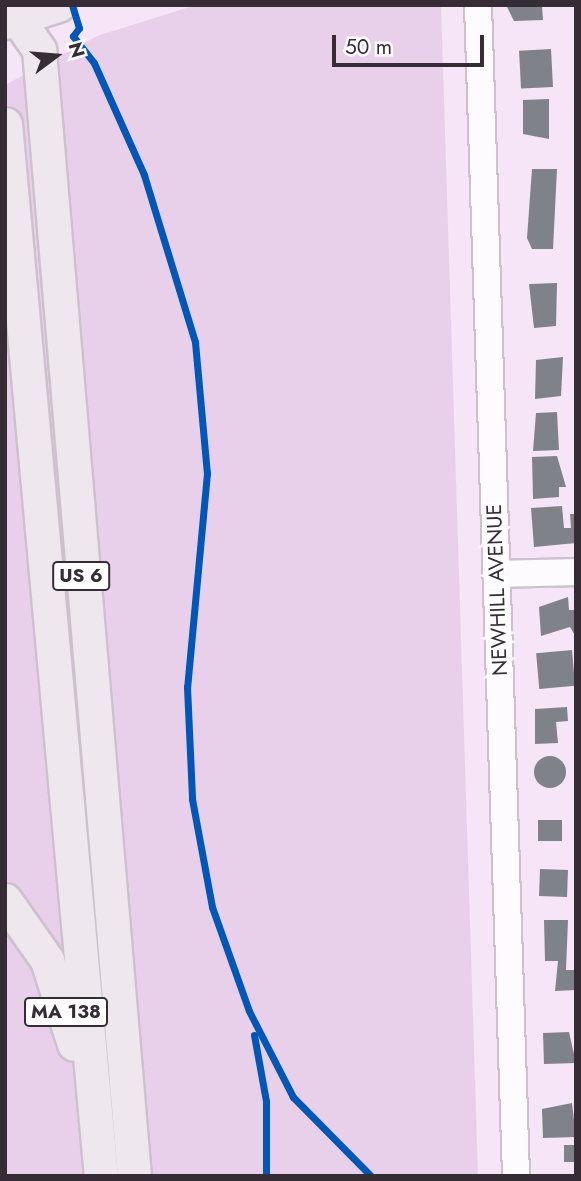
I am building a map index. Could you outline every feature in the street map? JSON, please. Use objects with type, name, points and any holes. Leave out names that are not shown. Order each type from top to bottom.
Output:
[{"type":"main road","points":[[11,20],[58,5]]},
{"type":"main road","name":"US 6","points":[[11,20],[31,30],[40,59],[134,1176]]},
{"type":"main road","name":"US 6","points":[[5,124],[101,1176]]},
{"type":"main road","name":"MA 138","points":[[5,900],[30,930],[55,979],[98,1138]]},
{"type":"street","name":"NEWHILL AVENUE","points":[[478,5],[516,1176]]},
{"type":"street","points":[[496,574],[576,572]]},
{"type":"shaded area","points":[[196,5],[441,5],[478,1176],[5,1176],[5,85],[97,36]]},
{"type":"building","points":[[506,5],[542,5],[543,20],[514,21]]},
{"type":"building","points":[[551,49],[553,87],[521,89],[519,51]]},
{"type":"building","points":[[549,99],[549,139],[523,134],[523,100]]},
{"type":"building","points":[[532,169],[557,169],[553,249],[532,249],[527,238]]},
{"type":"building","points":[[557,283],[556,326],[534,328],[529,284]]},
{"type":"building","points":[[563,357],[561,396],[535,399],[536,360]]},
{"type":"building","points":[[557,412],[559,450],[533,451],[536,413]]},
{"type":"building","points":[[557,456],[566,487],[559,487],[559,497],[533,499],[532,457]]},
{"type":"building","points":[[562,506],[564,528],[571,528],[570,514],[576,514],[576,543],[534,547],[531,508]]},
{"type":"building","points":[[568,597],[569,610],[576,610],[576,637],[570,627],[541,636],[539,607]]},
{"type":"building","points":[[572,650],[575,686],[539,689],[536,653]]},
{"type":"building","points":[[567,707],[568,721],[556,722],[558,743],[535,744],[535,709]]},
{"type":"building","points":[[550,756],[561,761],[566,772],[561,783],[550,788],[539,783],[534,772],[539,761]]},
{"type":"building","points":[[538,820],[562,820],[562,841],[538,841]]},
{"type":"building","points":[[540,869],[568,870],[567,897],[539,896]]},
{"type":"building","points":[[544,920],[568,920],[566,970],[576,970],[576,990],[555,991],[558,961],[545,961]]},
{"type":"building","points":[[569,1032],[576,1063],[544,1064],[543,1033]]},
{"type":"building","points":[[572,1103],[576,1137],[543,1138],[542,1109]]},
{"type":"building","points":[[564,1145],[576,1145],[576,1162],[564,1162]]},
{"type":"cycle path","points":[[72,5],[79,28],[73,36],[94,63],[144,175],[195,342],[207,473],[187,687],[192,799],[212,907],[249,1011],[293,1097],[371,1176]]},
{"type":"cycle path","points":[[254,1035],[266,1101],[266,1176]]}]
